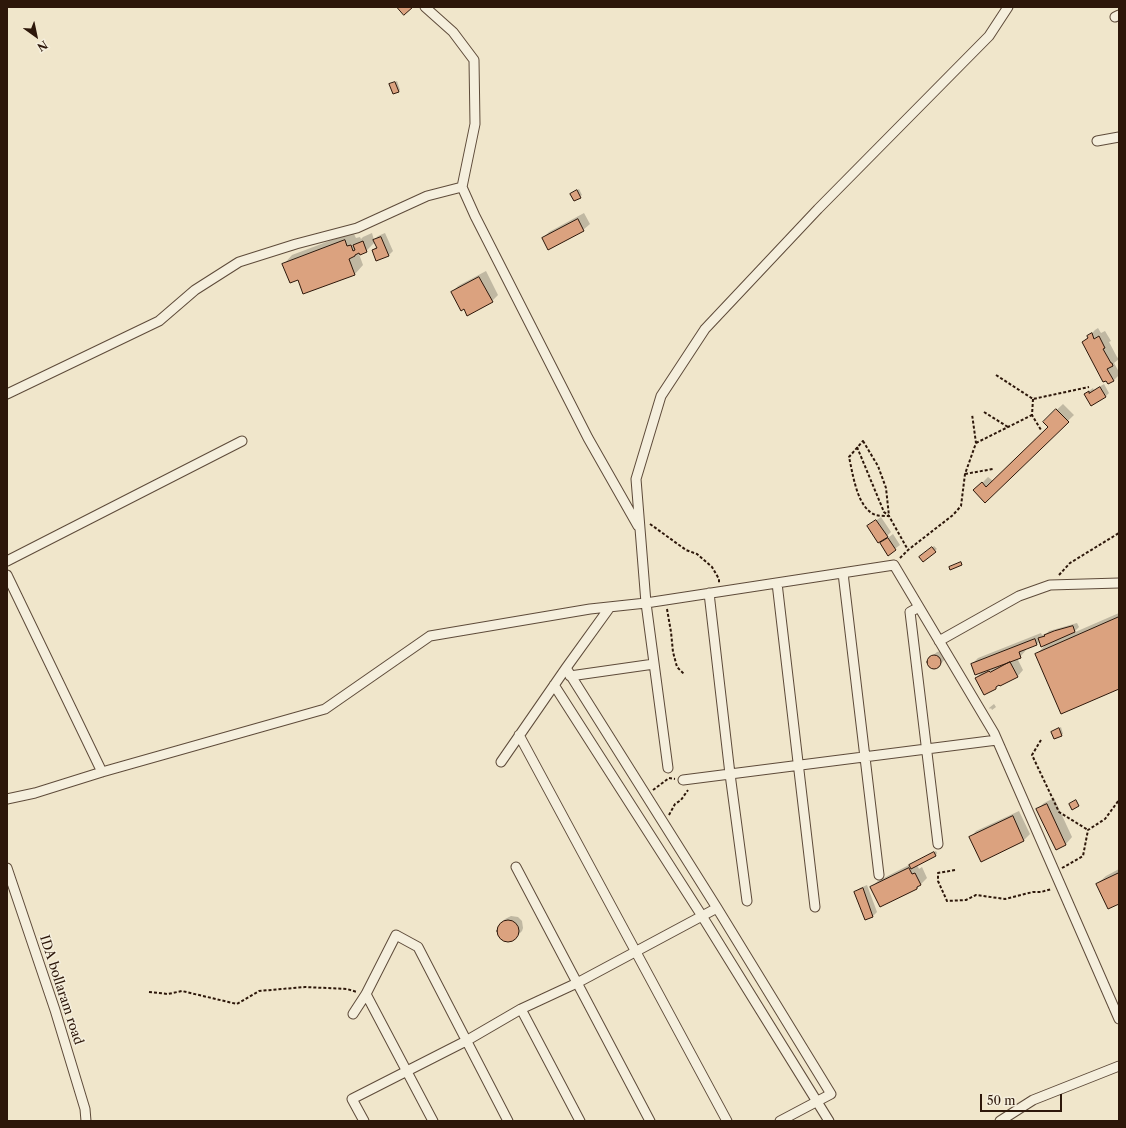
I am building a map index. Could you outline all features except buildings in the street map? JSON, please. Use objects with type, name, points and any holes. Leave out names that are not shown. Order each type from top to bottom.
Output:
[{"type":"street","points":[[425,7],[453,32],[474,60],[475,124],[462,186],[478,223],[588,438],[640,529]]},
{"type":"street","points":[[668,768],[646,603],[636,479],[661,396],[705,329],[818,209],[989,36],[1008,7]]},
{"type":"street","points":[[1097,141],[1119,137]]},
{"type":"street","points":[[7,394],[159,321],[194,290],[239,262],[296,244],[356,228],[427,196],[462,186]]},
{"type":"street","points":[[7,561],[242,441]]},
{"type":"street","points":[[7,799],[35,793],[102,772],[325,709],[430,636],[590,609],[646,603],[894,565],[994,733],[1119,1018]]},
{"type":"street","points":[[843,573],[879,875]]},
{"type":"street","points":[[7,575],[102,772]]},
{"type":"street","points":[[777,583],[815,906]]},
{"type":"street","points":[[939,641],[1019,596],[1050,585],[1119,583]]},
{"type":"street","points":[[714,593],[730,774],[747,901]]},
{"type":"street","points":[[919,606],[910,612],[938,844]]},
{"type":"street","points":[[500,762],[554,685],[568,672],[610,607]]},
{"type":"street","points":[[568,672],[654,664]]},
{"type":"street","points":[[568,672],[831,1094],[780,1121]]},
{"type":"street","points":[[554,685],[702,916],[829,1121]]},
{"type":"street","points":[[519,735],[727,1121]]},
{"type":"street","points":[[683,780],[997,740]]},
{"type":"street","points":[[516,867],[650,1121]]},
{"type":"street","name":"IDA bollaram road","points":[[7,868],[85,1109],[86,1121]]},
{"type":"street","points":[[364,1121],[352,1099],[466,1041],[521,1009],[577,983],[716,908]]},
{"type":"street","points":[[353,1014],[366,994],[396,935],[418,947],[508,1121]]},
{"type":"street","points":[[366,994],[434,1121]]},
{"type":"street","points":[[521,1009],[580,1121]]},
{"type":"street","points":[[1000,1121],[1033,1100],[1119,1066]]},
{"type":"path","points":[[996,375],[1033,399],[1089,387]]},
{"type":"path","points":[[1033,399],[1032,415],[1041,430]]},
{"type":"path","points":[[984,412],[1008,427]]},
{"type":"path","points":[[857,447],[884,512],[889,516],[908,550],[953,515],[961,506],[965,474],[976,443],[972,414]]},
{"type":"path","points":[[976,443],[1032,415]]},
{"type":"path","points":[[863,441],[878,466],[886,488],[889,516],[876,515],[867,510],[858,493],[849,457],[863,441]]},
{"type":"path","points":[[965,474],[992,469]]},
{"type":"path","points":[[639,516],[686,550],[697,554],[712,567],[719,579],[714,593]]},
{"type":"path","points":[[1050,585],[1070,563],[1119,533]]},
{"type":"path","points":[[666,600],[673,652],[677,668],[684,674]]},
{"type":"path","points":[[1041,740],[1032,756],[1058,812],[1088,830]]},
{"type":"path","points":[[645,795],[669,778],[683,780]]},
{"type":"path","points":[[664,824],[675,804],[682,800],[693,779]]},
{"type":"path","points":[[1055,872],[1083,856],[1088,830],[1105,819],[1119,800]]},
{"type":"path","points":[[955,870],[938,873],[938,881],[947,901],[966,900],[976,895],[1006,899],[1034,892],[1041,892],[1061,886]]},
{"type":"path","points":[[149,992],[168,994],[182,991],[237,1004],[259,991],[305,986],[347,989],[366,994]]}]
